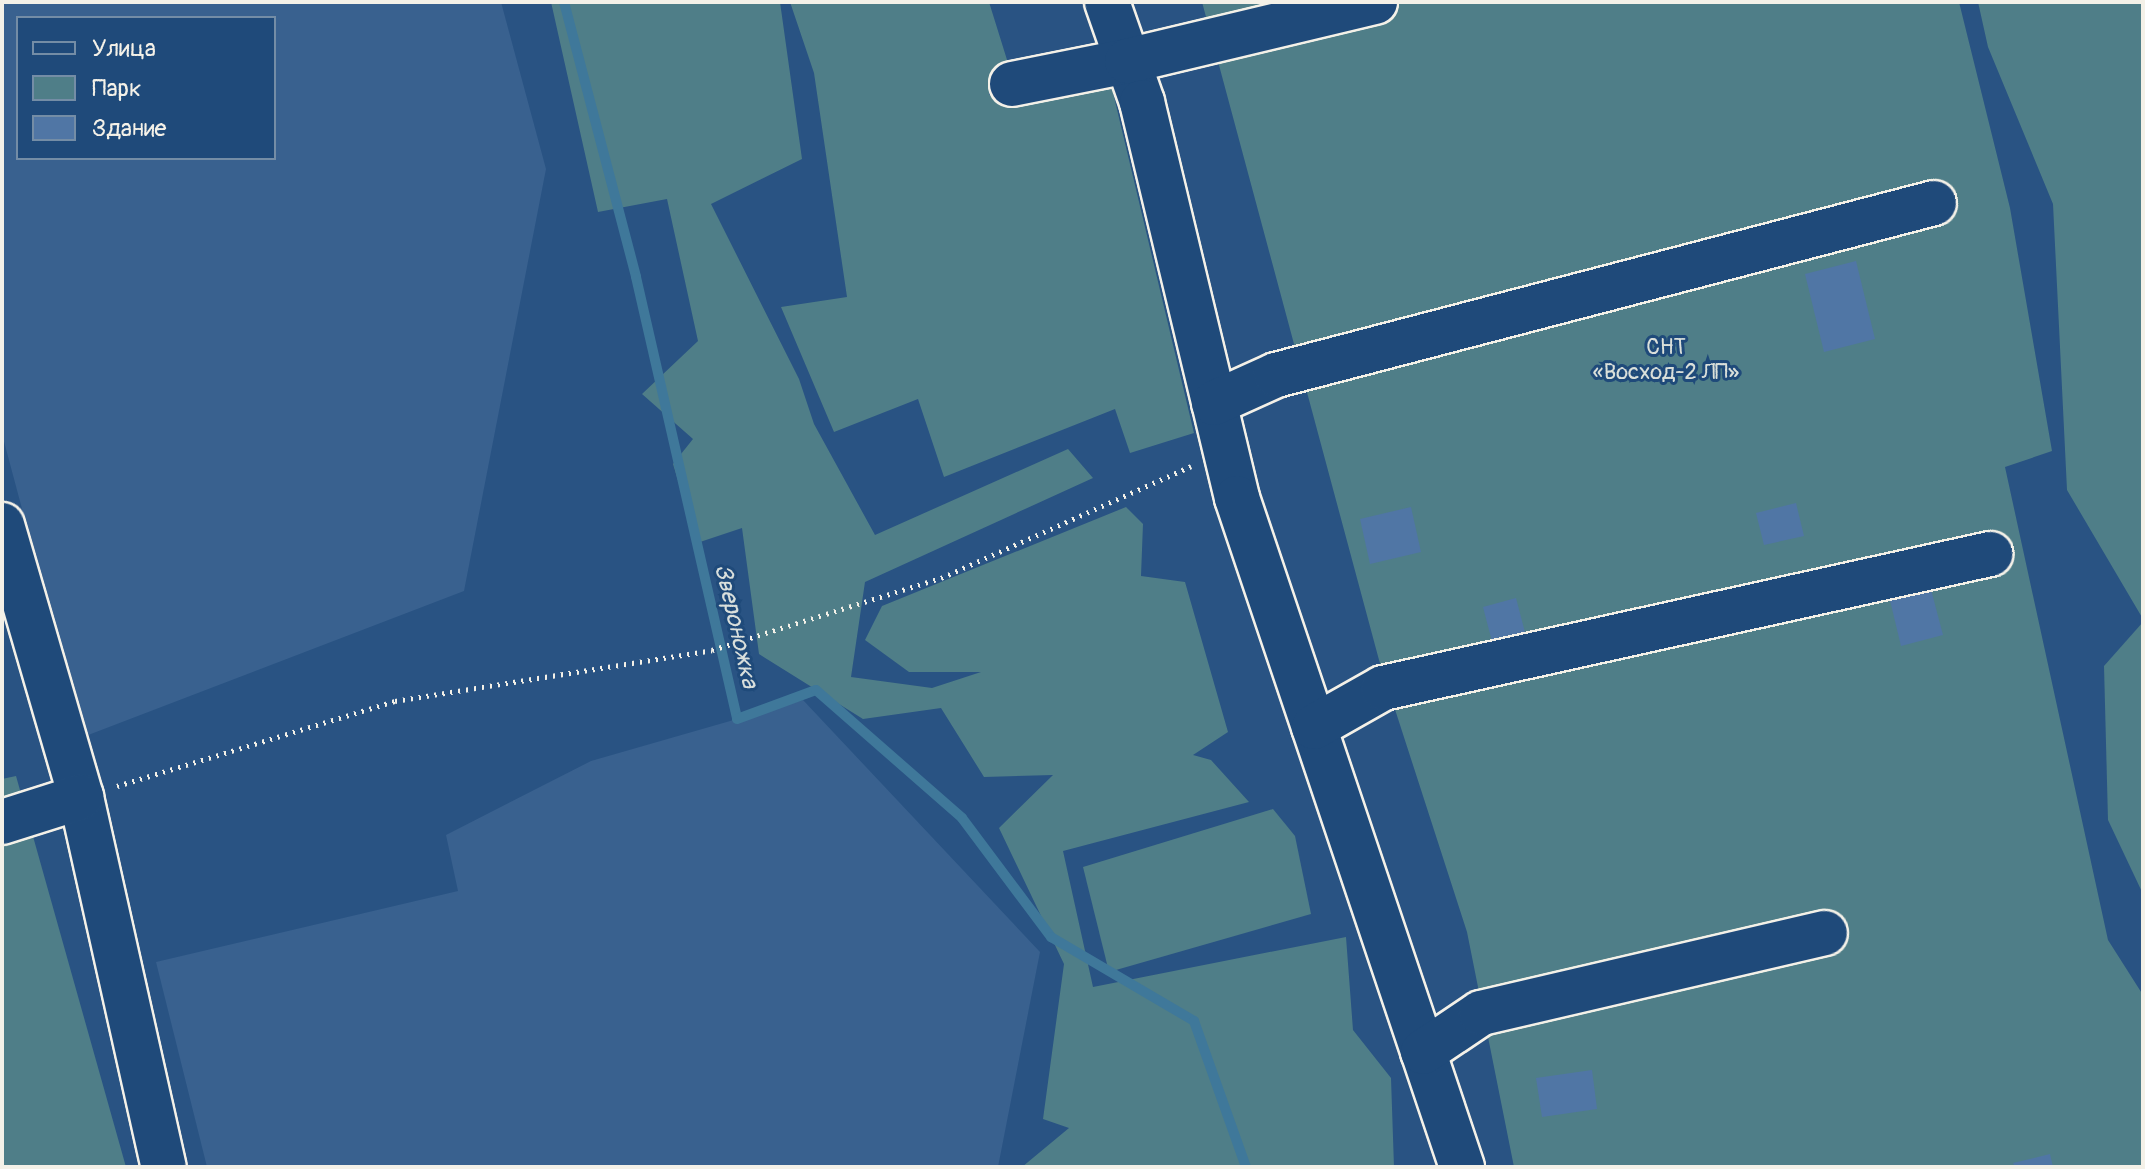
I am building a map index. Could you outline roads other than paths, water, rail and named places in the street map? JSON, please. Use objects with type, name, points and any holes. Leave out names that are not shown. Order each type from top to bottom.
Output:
[{"type":"street","points":[[1107,2],[1142,102],[1237,498],[1462,1167]]},
{"type":"street","points":[[1012,84],[1127,61],[1375,2]]},
{"type":"street","points":[[1214,403],[1276,375],[1934,203]]},
{"type":"street","points":[[2,525],[81,797],[164,1167]]},
{"type":"street","points":[[1314,727],[1383,688],[1990,554]]},
{"type":"street","points":[[2,822],[81,797]]},
{"type":"street","points":[[1423,1052],[1481,1013],[1825,933]]},
{"type":"waterway","name":"Звероножка","points":[[564,2],[636,277],[737,719],[816,690],[962,818],[1051,937],[1194,1021],[1246,1167]]},
{"type":"park label","name":"СНТ «Восход-2 ЛП»","points":[[1666,360]]}]
